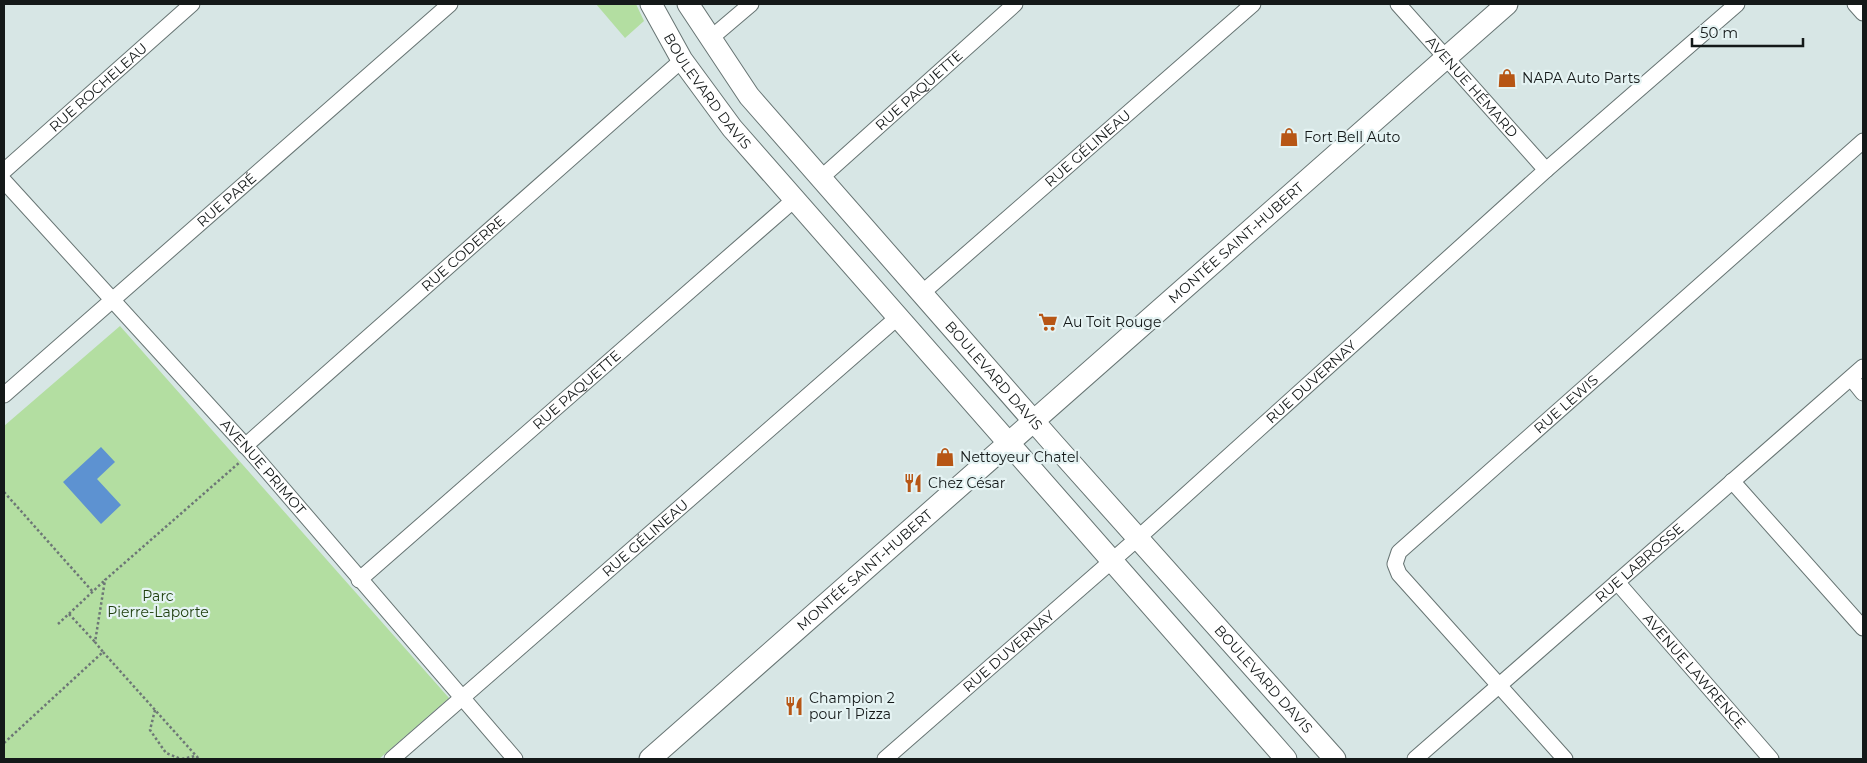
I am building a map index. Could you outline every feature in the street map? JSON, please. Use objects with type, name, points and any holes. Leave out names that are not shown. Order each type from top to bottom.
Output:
[{"type":"street","name":"RUE ROCHELEAU","points":[[4,171],[192,4]]},
{"type":"street","name":"RUE PARÉ","points":[[4,395],[450,4]]},
{"type":"street","name":"BOULEVARD DAVIS","points":[[651,4],[682,60],[732,128],[1286,759]]},
{"type":"street","name":"BOULEVARD DAVIS","points":[[688,4],[749,96],[822,177],[948,324],[1335,759]]},
{"type":"street","points":[[711,38],[750,4]]},
{"type":"street","name":"RUE PAQUETTE","points":[[822,177],[1015,4]]},
{"type":"street","name":"RUE GÉLINEAU","points":[[922,293],[1253,4]]},
{"type":"street","name":"AVENUE HÉMARD","points":[[1398,4],[1546,170]]},
{"type":"street","name":"MONTÉE SAINT-HUBERT","points":[[650,759],[1507,4]]},
{"type":"street","name":"RUE DUVERNAY","points":[[885,759],[1138,538],[1546,170],[1737,4]]},
{"type":"street","points":[[1855,4],[1863,13]]},
{"type":"street","name":"RUE CODERRE","points":[[248,449],[682,60]]},
{"type":"street","name":"RUE LEWIS","points":[[1565,759],[1500,684],[1399,574],[1395,564],[1399,552],[1863,141]]},
{"type":"street","name":"AVENUE PRIMOT","points":[[4,181],[248,449],[515,759]]},
{"type":"street","name":"RUE PAQUETTE","points":[[359,580],[795,199]]},
{"type":"street","name":"RUE GÉLINEAU","points":[[392,759],[898,317]]},
{"type":"street","points":[[924,346],[948,324]]},
{"type":"street","name":"RUE LABROSSE","points":[[1415,759],[1863,367]]},
{"type":"street","points":[[1851,378],[1863,393]]},
{"type":"street","points":[[1732,481],[1863,628]]},
{"type":"street","name":"AVENUE LAWRENCE","points":[[1617,582],[1771,759]]},
{"type":"path","points":[[58,624],[248,449]]},
{"type":"path","points":[[4,492],[93,592]]},
{"type":"path","points":[[95,642],[105,580]]},
{"type":"path","points":[[69,614],[199,759]]},
{"type":"path","points":[[4,743],[103,652]]},
{"type":"path","points":[[155,710],[150,730],[166,753],[182,759],[196,756]]},
{"type":"green space","points":[[596,4],[636,4],[644,21],[625,38]]},
{"type":"green space","name":"Parc Pierre-Laporte","points":[[120,326],[449,698],[379,759],[4,759],[4,426]]},
{"type":"water","points":[[101,447],[115,462],[97,479],[121,505],[101,524],[63,482]]},
{"type":"place","name":"NAPA Auto Parts","points":[[1507,78]]},
{"type":"place","name":"Fort Bell Auto","points":[[1289,137]]},
{"type":"place","name":"Au Toit Rouge","points":[[1048,322]]},
{"type":"place","name":"Nettoyeur Chatel","points":[[945,457]]},
{"type":"place","name":"Chez César","points":[[913,483]]},
{"type":"place","name":"Champion 2 pour 1 Pizza","points":[[794,706]]}]
